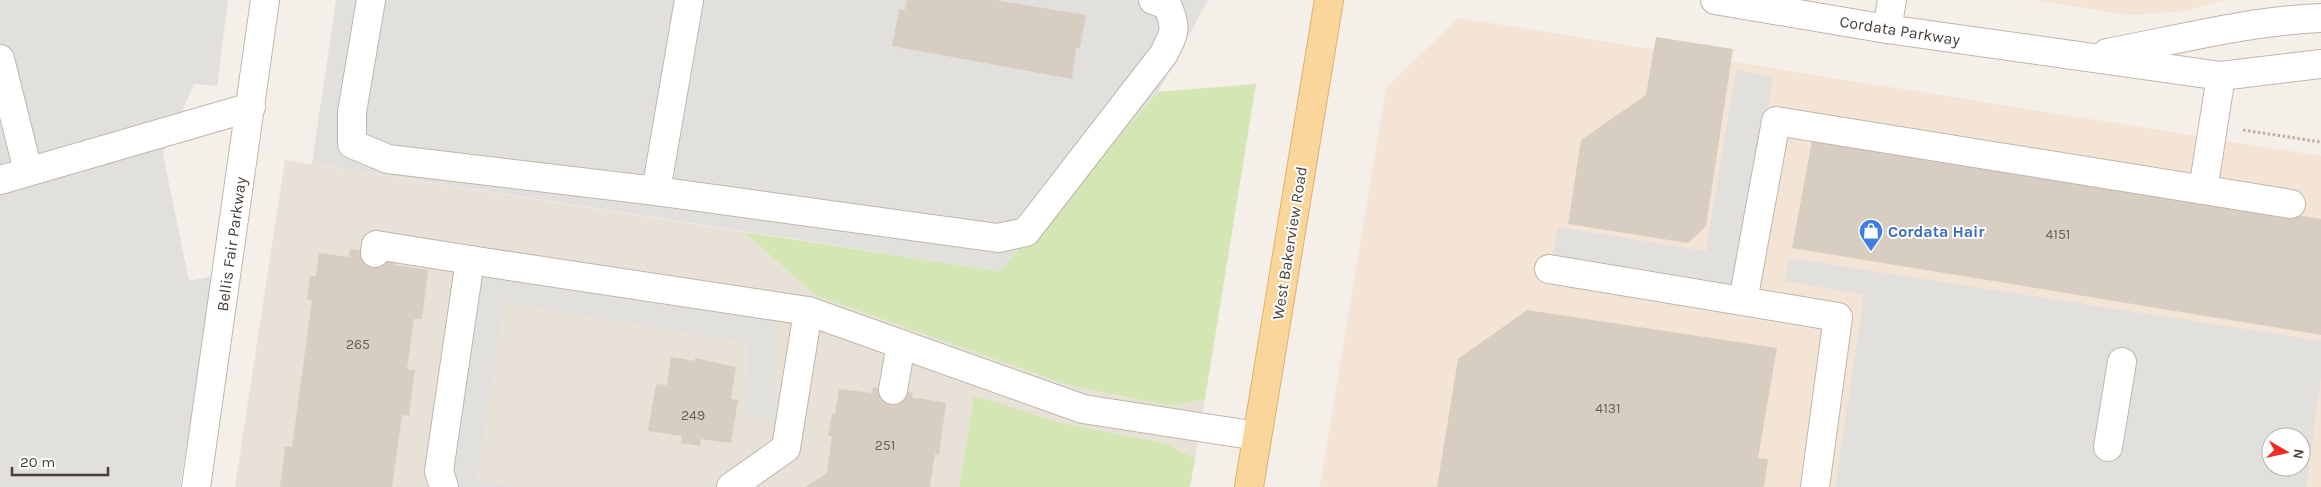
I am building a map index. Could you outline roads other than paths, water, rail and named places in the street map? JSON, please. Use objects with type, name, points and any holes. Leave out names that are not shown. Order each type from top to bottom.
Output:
[{"type":"main road","name":"West Bakerview Road","points":[[1250,487],[1329,0]]},
{"type":"street","name":"Bellis Fair Parkway","points":[[196,487],[265,0]]},
{"type":"street","points":[[371,0],[352,112],[352,144],[388,159],[656,191],[998,238],[1026,232],[1163,56],[1174,32],[1173,19],[1167,5],[1153,0]]},
{"type":"street","points":[[656,191],[689,0]]},
{"type":"street","name":"Cordata Parkway","points":[[1715,0],[1887,29],[2222,76],[2321,64]]},
{"type":"street","points":[[1887,29],[1892,0]]},
{"type":"street","name":"Cordata Parkway","points":[[2085,58],[2219,31],[2300,19],[2321,18]]},
{"type":"street","points":[[0,59],[28,172]]},
{"type":"street","points":[[2203,190],[2222,76]]},
{"type":"street","points":[[0,180],[250,106]]},
{"type":"street","points":[[1743,301],[1776,121],[2290,204]]},
{"type":"street","points":[[375,253],[376,245],[808,311],[1083,409],[1257,436]]},
{"type":"street","points":[[444,487],[439,471],[470,260]]},
{"type":"street","points":[[1549,269],[1838,317],[1815,487]]},
{"type":"street","points":[[732,487],[786,448],[808,311]]},
{"type":"street","points":[[893,390],[901,344]]},
{"type":"street","points":[[2108,447],[2122,362]]},
{"type":"place","name":"Cordata Hair","points":[[1871,252]]}]
